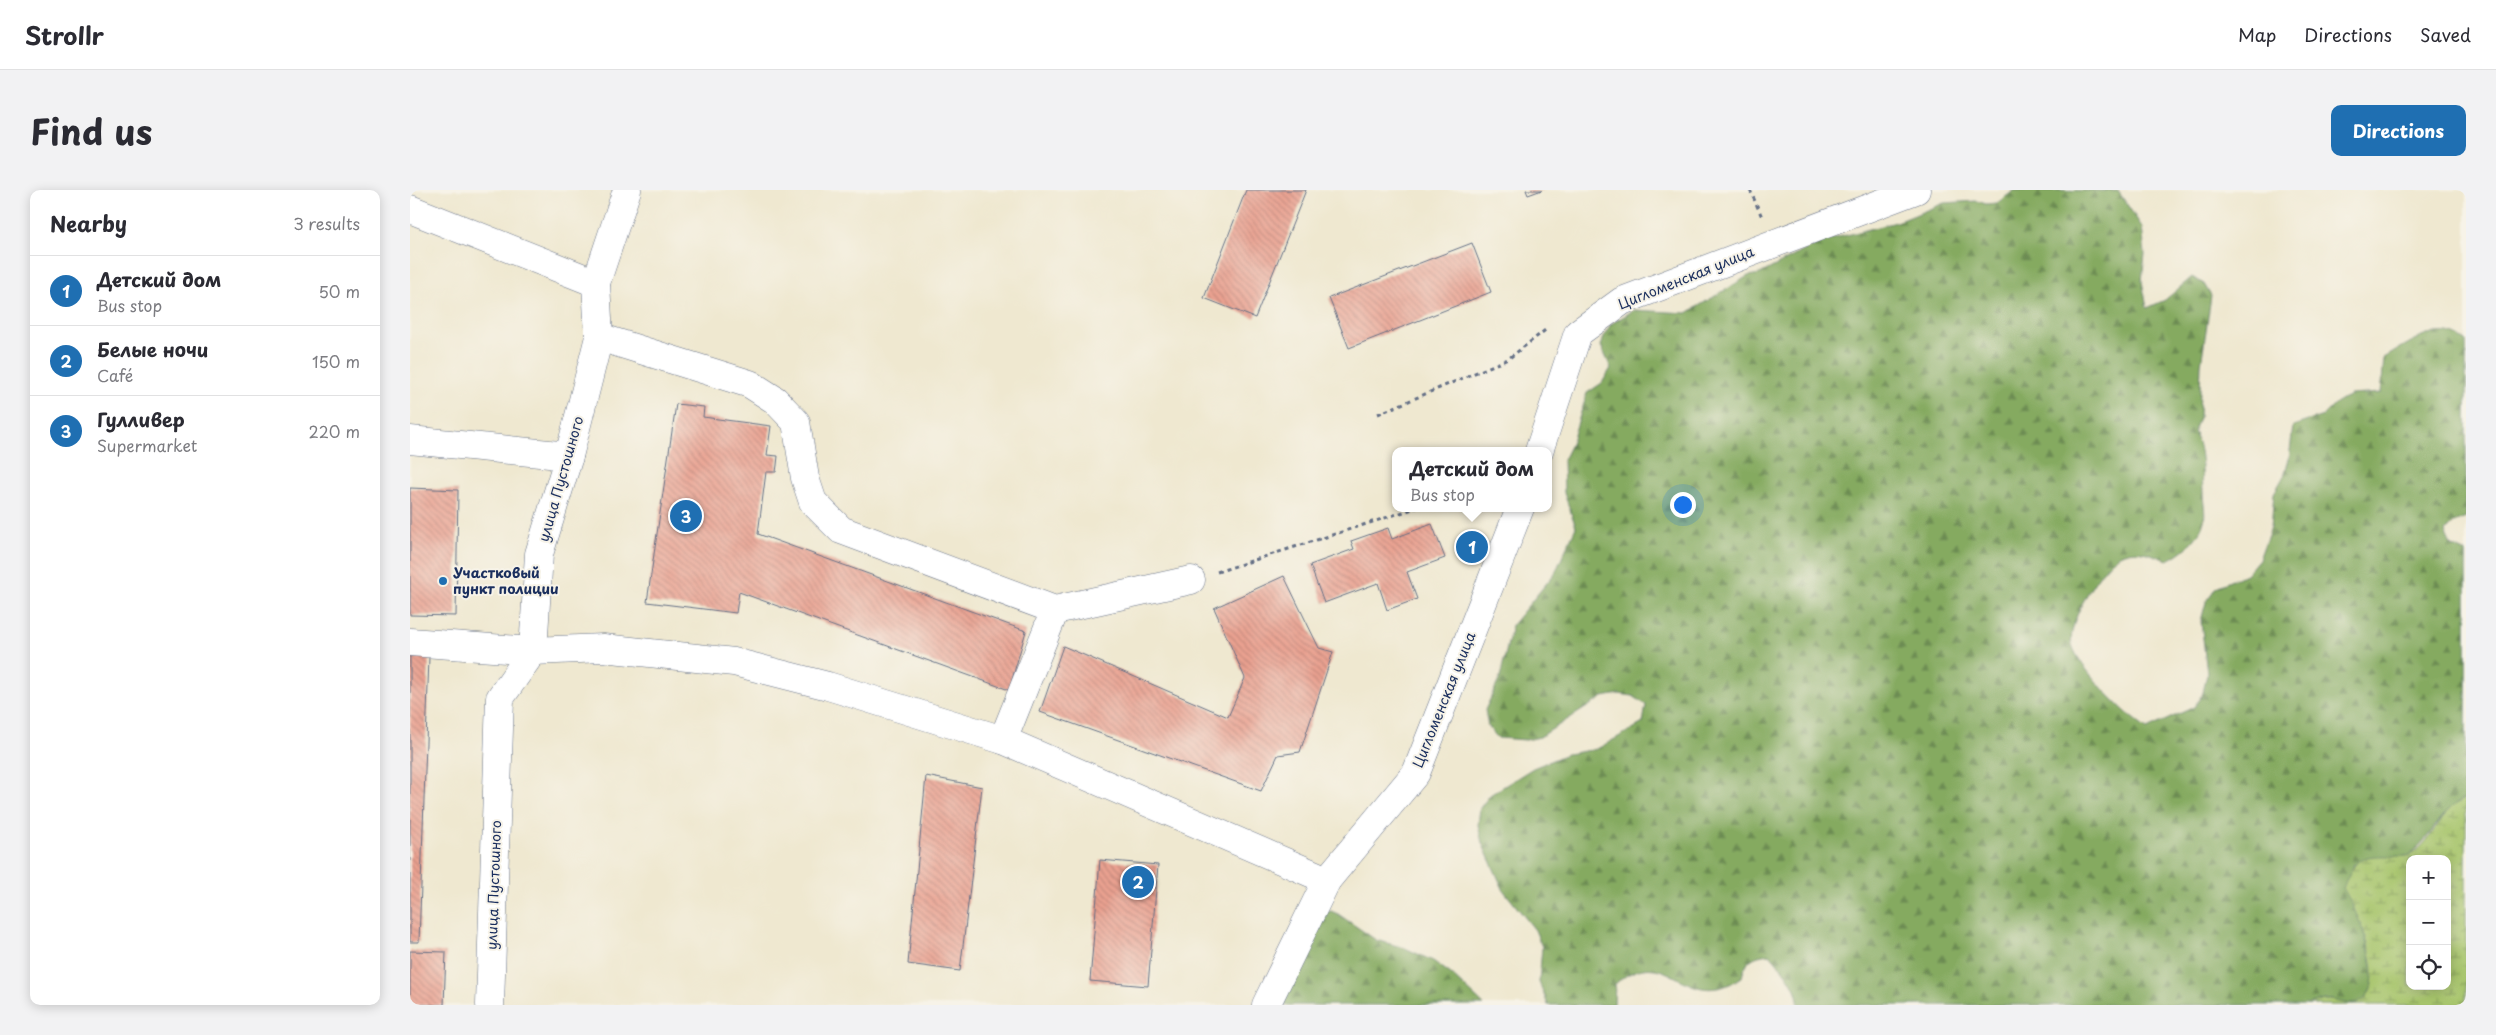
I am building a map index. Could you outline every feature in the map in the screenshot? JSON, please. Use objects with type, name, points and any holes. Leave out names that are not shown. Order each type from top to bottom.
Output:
[{"type":"street","name":"улица Пустошного","points":[[490,1005],[500,698],[533,652],[539,554],[569,456],[599,337],[596,283],[627,190]]},
{"type":"street","name":"Цигломенская улица","points":[[1540,447],[1578,333],[1622,301],[1916,190]]},
{"type":"street","points":[[410,209],[596,283]]},
{"type":"street","points":[[599,337],[750,384],[775,400],[796,422],[805,478],[813,502],[841,530],[1055,610],[1191,580]]},
{"type":"street","points":[[410,440],[569,456]]},
{"type":"street","name":"Цигломенская улица","points":[[1266,1005],[1327,880],[1416,773],[1518,512]]},
{"type":"street","points":[[1003,740],[1055,610]]},
{"type":"street","points":[[410,642],[533,652],[603,648],[734,662],[828,686],[1003,740],[1327,880]]},
{"type":"path","points":[[1191,580],[1404,512]]},
{"type":"green space","points":[[2015,190],[2118,191],[2142,227],[2145,254],[2142,281],[2147,308],[2165,300],[2192,277],[2204,284],[2211,296],[2201,365],[2199,418],[2194,431],[2202,462],[2205,514],[2202,527],[2190,544],[2168,560],[2135,551],[2124,553],[2115,558],[2106,567],[2088,593],[2080,608],[2072,635],[2072,645],[2084,666],[2116,703],[2147,729],[2194,707],[2203,693],[2207,673],[2201,621],[2206,602],[2216,587],[2246,574],[2259,559],[2271,527],[2274,493],[2284,476],[2289,459],[2293,426],[2323,416],[2335,404],[2350,395],[2381,393],[2384,358],[2414,340],[2435,333],[2445,333],[2456,335],[2466,341],[2466,518],[2454,523],[2445,532],[2451,545],[2466,553],[2466,798],[2458,802],[2445,814],[2424,841],[2410,854],[2396,858],[2369,859],[2353,865],[2358,914],[2372,964],[2373,977],[2371,989],[2366,998],[2356,1004],[2326,1000],[2307,1005],[1798,1005],[1798,998],[1793,985],[1770,954],[1754,958],[1748,963],[1742,977],[1730,984],[1717,988],[1703,988],[1691,985],[1669,974],[1645,969],[1631,973],[1615,984],[1614,1005],[1548,1005],[1539,982],[1542,947],[1535,930],[1504,891],[1482,843],[1478,825],[1480,808],[1490,795],[1533,768],[1567,754],[1597,749],[1643,723],[1646,705],[1633,696],[1619,694],[1603,697],[1540,737],[1526,740],[1498,738],[1488,727],[1485,710],[1500,678],[1512,625],[1555,573],[1576,527],[1564,493],[1563,460],[1571,444],[1587,393],[1602,383],[1611,368],[1601,346],[1605,334],[1611,324],[1634,310],[1687,313],[1748,276],[1760,274],[1820,242],[1900,221],[1944,203],[1977,201],[1986,204],[1997,203]]},
{"type":"green space","points":[[2466,798],[2466,1005],[2307,1005],[2326,1000],[2356,1004],[2367,996],[2372,983],[2369,949],[2356,913],[2343,888],[2355,865],[2364,858],[2371,856],[2406,856],[2406,990],[2451,990],[2451,855],[2410,855],[2426,842],[2449,810]]},
{"type":"green space","points":[[1331,911],[1376,940],[1405,948],[1433,961],[1451,974],[1484,1005],[1257,1005],[1322,913]]},
{"type":"building","points":[[1246,190],[1306,190],[1255,318],[1204,298]]},
{"type":"building","points":[[1526,190],[1542,190],[1528,195]]},
{"type":"building","points":[[1472,243],[1491,292],[1349,348],[1329,298]]},
{"type":"building","points":[[676,404],[704,407],[703,417],[771,426],[767,455],[778,456],[777,465],[776,472],[766,472],[758,534],[1026,631],[1009,690],[739,592],[736,613],[647,602]]},
{"type":"building","points":[[410,488],[458,490],[456,616],[410,615]]},
{"type":"building","points":[[1432,524],[1445,558],[1407,572],[1417,599],[1387,610],[1378,583],[1324,603],[1310,565],[1354,549],[1351,541],[1388,528],[1392,539]]},
{"type":"building","points":[[1284,576],[1319,648],[1333,652],[1300,752],[1278,755],[1261,791],[1040,712],[1063,646],[1228,717],[1245,678],[1214,608]]},
{"type":"building","points":[[410,656],[429,657],[419,942],[410,942]]},
{"type":"building","points":[[926,776],[982,787],[960,971],[908,964]]},
{"type":"building","points":[[1100,860],[1158,865],[1148,986],[1090,981]]},
{"type":"building","points":[[410,951],[446,952],[444,1005],[410,1005]]},
{"type":"place","name":"Гулливер","points":[[686,516]]},
{"type":"place","name":"Детский дом","points":[[1472,547]]},
{"type":"place","name":"Участковый пункт полиции","points":[[443,581]]},
{"type":"place","name":"Белые ночи","points":[[1138,882]]}]
